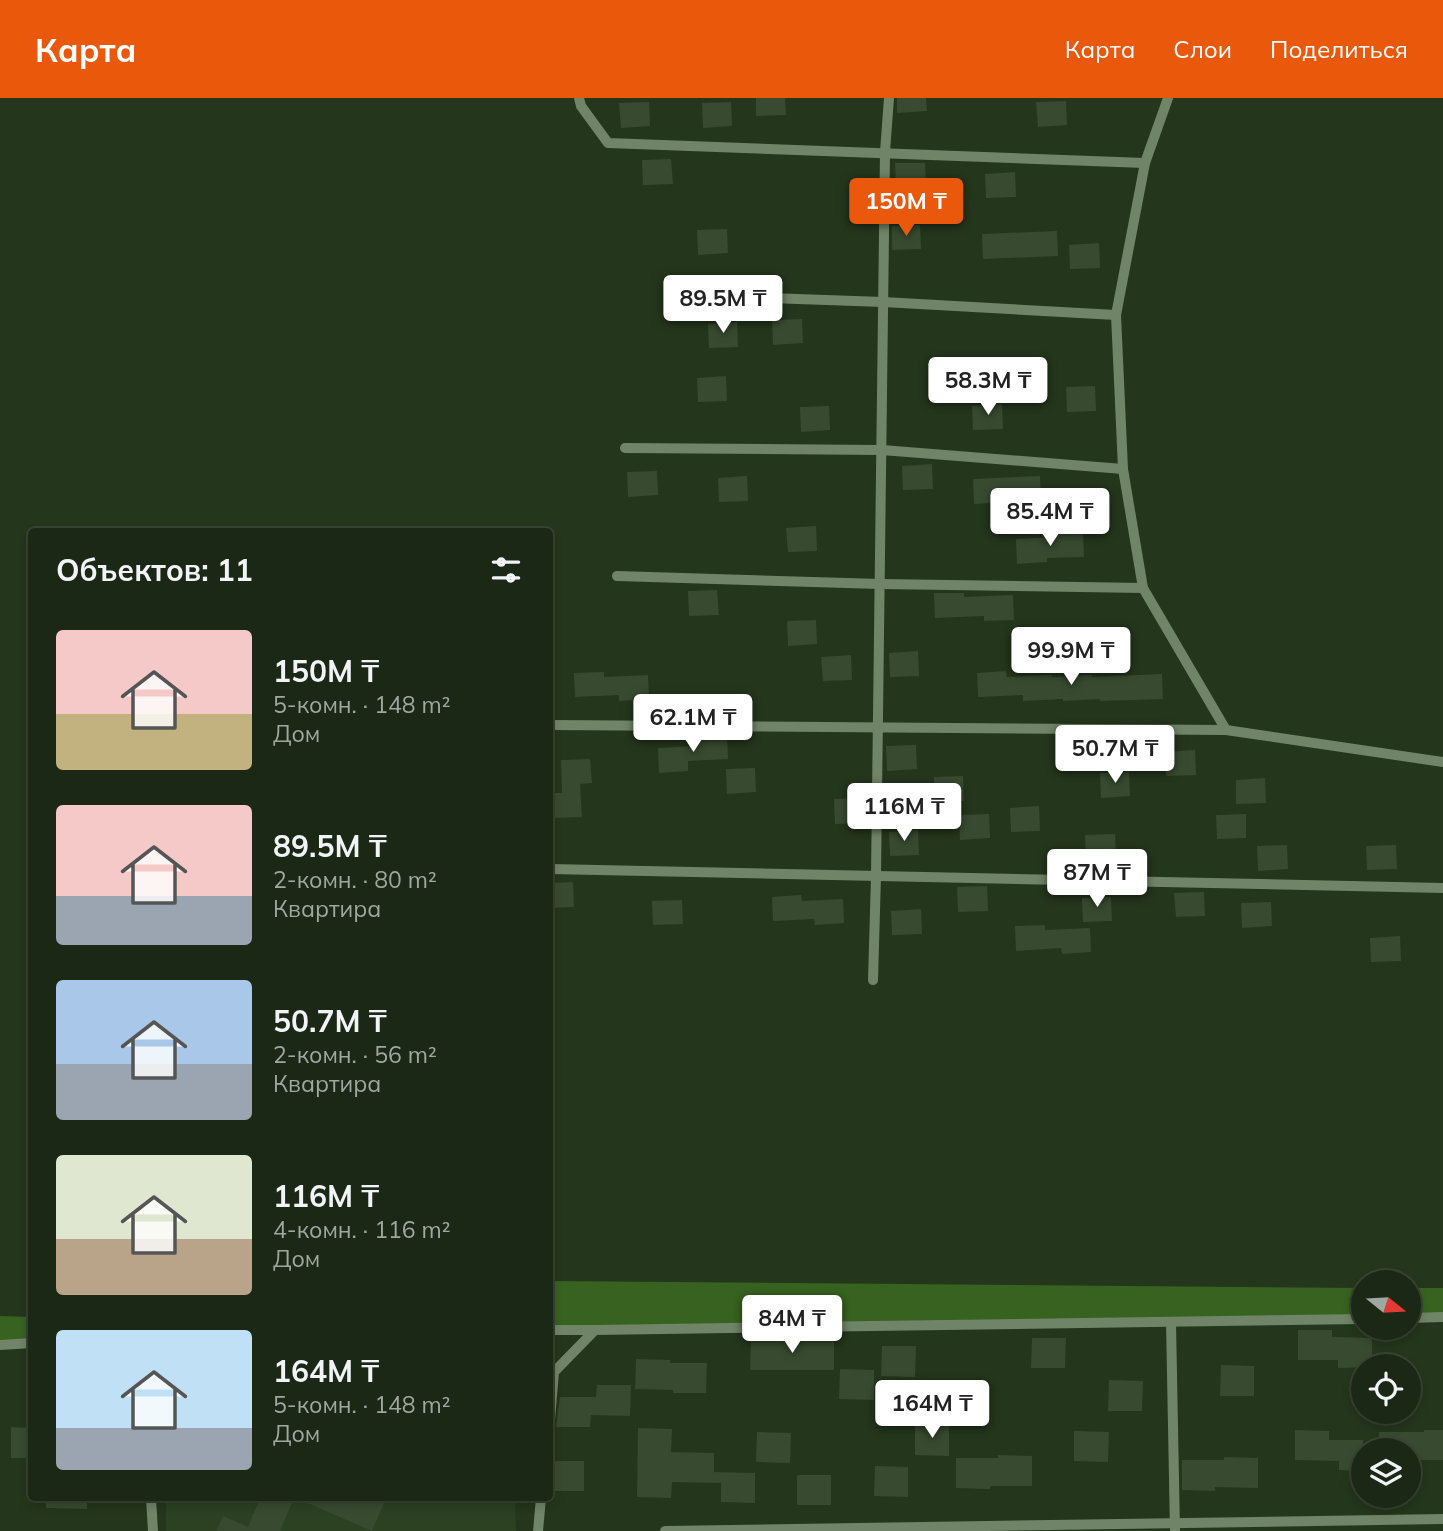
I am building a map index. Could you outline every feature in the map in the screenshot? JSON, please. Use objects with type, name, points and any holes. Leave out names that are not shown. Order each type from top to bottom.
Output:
[{"type":"street","points":[[579,98],[581,106],[608,143],[1145,163]]},
{"type":"street","points":[[873,980],[885,152],[889,98]]},
{"type":"street","points":[[1168,98],[1145,163],[1116,315],[1123,469],[1143,588],[1226,730]]},
{"type":"street","points":[[682,295],[883,302],[1116,315]]},
{"type":"street","points":[[625,448],[882,450],[1123,469]]},
{"type":"street","points":[[617,576],[1143,588]]},
{"type":"street","points":[[553,725],[1226,730],[1443,762]]},
{"type":"street","points":[[553,869],[1443,888]]},
{"type":"street","points":[[1421,1318],[1443,1317]]},
{"type":"street","points":[[553,1330],[1351,1319]]},
{"type":"street","points":[[1171,1322],[1175,1527]]},
{"type":"street","points":[[553,1384],[554,1372],[595,1329]]},
{"type":"street","points":[[0,1345],[28,1343]]},
{"type":"street","points":[[151,1501],[153,1531]]},
{"type":"street","points":[[538,1531],[541,1501]]},
{"type":"street","points":[[665,1531],[1175,1527],[1443,1519]]},
{"type":"shaded area","points":[[166,1501],[515,1501],[516,1531],[166,1531]]},
{"type":"green space","points":[[553,1281],[1351,1288],[1351,1317],[553,1330]]},
{"type":"green space","points":[[1421,1288],[1443,1288],[1443,1316],[1421,1317]]},
{"type":"green space","points":[[0,1316],[28,1317],[28,1341],[0,1342]]},
{"type":"building","points":[[756,98],[785,98],[786,115],[756,116]]},
{"type":"building","points":[[897,98],[926,98],[927,111],[897,113]]},
{"type":"building","points":[[1066,101],[1067,125],[1038,127],[1036,102]]},
{"type":"building","points":[[649,102],[650,126],[621,128],[619,103]]},
{"type":"building","points":[[731,102],[732,126],[703,128],[702,103]]},
{"type":"building","points":[[671,159],[673,184],[643,185],[642,160]]},
{"type":"building","points":[[895,163],[925,163],[926,186],[896,187]]},
{"type":"building","points":[[1015,172],[1016,197],[986,198],[985,174]]},
{"type":"building","points":[[920,225],[921,249],[892,250],[892,226]]},
{"type":"building","points":[[727,229],[728,253],[698,255],[697,230]]},
{"type":"building","points":[[1057,231],[1058,256],[983,259],[982,234]]},
{"type":"building","points":[[1099,243],[1100,268],[1070,269],[1069,245]]},
{"type":"building","points":[[802,319],[803,343],[773,345],[772,320]]},
{"type":"building","points":[[737,322],[738,347],[709,348],[708,324]]},
{"type":"building","points":[[726,376],[727,401],[698,402],[697,378]]},
{"type":"building","points":[[1095,386],[1096,411],[1067,412],[1066,387]]},
{"type":"building","points":[[1002,404],[1003,429],[973,430],[972,406]]},
{"type":"building","points":[[829,406],[830,430],[801,432],[800,407]]},
{"type":"building","points":[[932,464],[933,489],[903,490],[902,466]]},
{"type":"building","points":[[657,471],[658,495],[628,497],[627,472]]},
{"type":"building","points":[[747,476],[748,501],[719,502],[718,478]]},
{"type":"building","points":[[1040,476],[1041,500],[974,504],[973,479]]},
{"type":"building","points":[[816,526],[817,551],[788,552],[786,528]]},
{"type":"building","points":[[1083,532],[1084,557],[1047,558],[1047,562],[1017,564],[1016,539]]},
{"type":"building","points":[[717,590],[719,615],[689,616],[688,591]]},
{"type":"building","points":[[934,593],[964,593],[964,597],[1013,595],[1014,620],[984,621],[984,616],[935,618]]},
{"type":"building","points":[[816,620],[817,644],[788,646],[787,621]]},
{"type":"building","points":[[918,651],[919,676],[890,677],[889,653]]},
{"type":"building","points":[[851,655],[852,680],[823,681],[821,657]]},
{"type":"building","points":[[1006,671],[1007,677],[1162,674],[1163,699],[1023,701],[1023,695],[978,697],[977,673]]},
{"type":"building","points":[[604,672],[604,677],[648,675],[649,699],[619,701],[619,695],[575,697],[574,673]]},
{"type":"building","points":[[727,735],[728,759],[688,761],[688,771],[659,773],[658,748],[697,746],[697,736]]},
{"type":"building","points":[[916,745],[917,769],[887,771],[886,746]]},
{"type":"building","points":[[1195,750],[1196,775],[1166,776],[1165,752]]},
{"type":"building","points":[[590,759],[592,783],[580,784],[582,817],[553,818],[553,793],[562,793],[561,760]]},
{"type":"building","points":[[755,768],[756,792],[727,794],[726,769]]},
{"type":"building","points":[[1129,772],[1130,796],[1101,798],[1100,773]]},
{"type":"building","points":[[963,776],[964,801],[935,802],[934,777]]},
{"type":"building","points":[[1265,778],[1266,803],[1236,804],[1236,780]]},
{"type":"building","points":[[864,798],[865,823],[835,824],[834,799]]},
{"type":"building","points":[[1039,806],[1040,831],[1011,832],[1010,808]]},
{"type":"building","points":[[989,814],[990,838],[960,840],[959,815]]},
{"type":"building","points":[[1246,814],[1246,838],[1217,839],[1216,815]]},
{"type":"building","points":[[918,830],[919,855],[890,856],[889,832]]},
{"type":"building","points":[[1115,834],[1116,858],[1086,860],[1085,835]]},
{"type":"building","points":[[1287,845],[1288,869],[1258,871],[1257,846]]},
{"type":"building","points":[[1396,845],[1397,869],[1367,870],[1366,846]]},
{"type":"building","points":[[573,882],[574,907],[553,908],[553,883]]},
{"type":"building","points":[[987,886],[988,911],[958,912],[957,887]]},
{"type":"building","points":[[1204,892],[1205,916],[1176,917],[1174,893]]},
{"type":"building","points":[[801,895],[802,901],[843,899],[844,923],[815,925],[814,919],[773,921],[772,897]]},
{"type":"building","points":[[1111,897],[1112,921],[1083,922],[1082,898]]},
{"type":"building","points":[[682,900],[683,924],[653,925],[652,901]]},
{"type":"building","points":[[1271,902],[1272,926],[1242,928],[1241,903]]},
{"type":"building","points":[[921,909],[922,934],[892,935],[891,911]]},
{"type":"building","points":[[1045,925],[1045,930],[1090,928],[1091,952],[1062,954],[1061,948],[1016,951],[1015,926]]},
{"type":"building","points":[[1400,936],[1401,961],[1371,962],[1370,938]]},
{"type":"building","points":[[1298,1330],[1332,1330],[1332,1337],[1372,1340],[1372,1354],[1351,1354],[1351,1368],[1338,1368],[1338,1360],[1298,1360]]},
{"type":"building","points":[[1032,1338],[1066,1338],[1065,1368],[1031,1368]]},
{"type":"building","points":[[751,1340],[834,1340],[834,1370],[750,1370]]},
{"type":"building","points":[[882,1346],[916,1346],[915,1377],[881,1376]]},
{"type":"building","points":[[636,1359],[707,1363],[706,1393],[635,1389]]},
{"type":"building","points":[[1221,1365],[1254,1366],[1254,1396],[1220,1396]]},
{"type":"building","points":[[840,1369],[874,1370],[874,1400],[839,1399]]},
{"type":"building","points":[[1109,1380],[1143,1381],[1142,1411],[1108,1411]]},
{"type":"building","points":[[597,1385],[631,1385],[630,1416],[591,1415],[590,1427],[556,1427],[560,1397],[596,1397]]},
{"type":"building","points":[[915,1425],[949,1425],[949,1456],[915,1455]]},
{"type":"building","points":[[11,1427],[28,1428],[28,1458],[11,1458]]},
{"type":"building","points":[[638,1428],[672,1429],[671,1452],[714,1453],[714,1472],[755,1473],[755,1503],[721,1502],[721,1483],[672,1482],[671,1498],[637,1497]]},
{"type":"building","points":[[1295,1430],[1329,1431],[1329,1440],[1351,1440],[1351,1470],[1339,1470],[1339,1461],[1295,1460]]},
{"type":"building","points":[[1443,1430],[1443,1460],[1421,1460],[1421,1438],[1379,1438],[1379,1432]]},
{"type":"building","points":[[1074,1431],[1109,1432],[1108,1462],[1074,1461]]},
{"type":"building","points":[[757,1432],[791,1433],[790,1463],[756,1462]]},
{"type":"building","points":[[998,1455],[1032,1456],[1032,1486],[956,1488],[956,1458],[998,1458]]},
{"type":"building","points":[[1224,1457],[1258,1458],[1258,1488],[1215,1487],[1215,1491],[1182,1490],[1182,1460],[1224,1460]]},
{"type":"building","points":[[553,1461],[584,1461],[584,1491],[553,1491]]},
{"type":"building","points":[[875,1466],[908,1467],[908,1497],[874,1496]]},
{"type":"building","points":[[797,1475],[831,1475],[831,1505],[797,1505]]},
{"type":"building","points":[[46,1501],[87,1501],[87,1509],[46,1508]]},
{"type":"building","points":[[259,1501],[293,1501],[280,1531],[216,1531],[223,1516],[248,1527]]},
{"type":"building","points":[[303,1501],[385,1501],[372,1531]]}]
